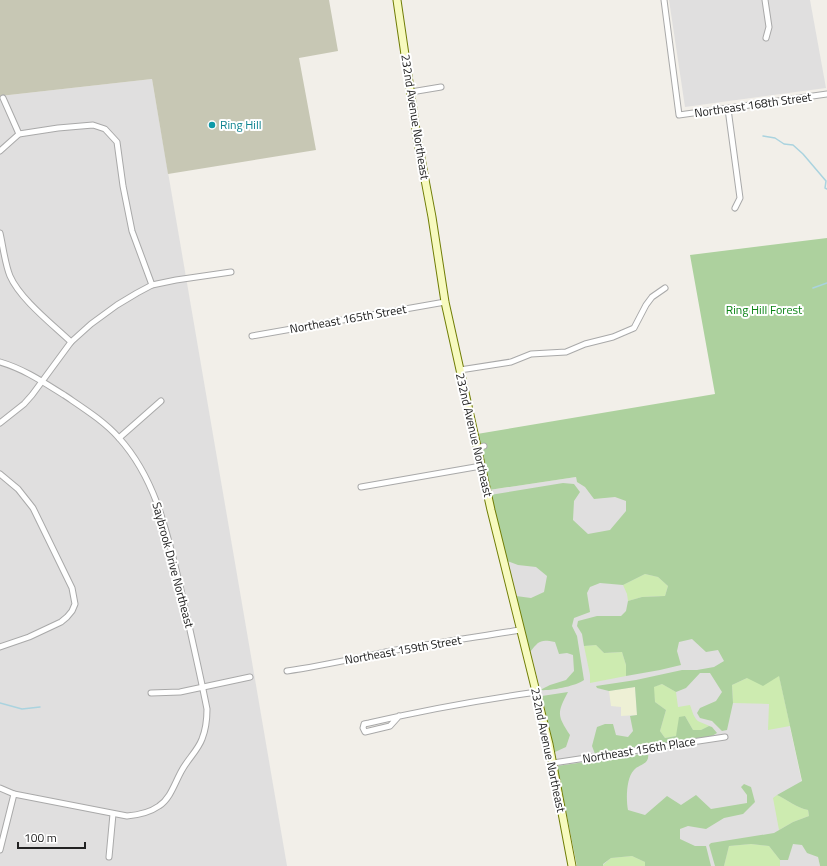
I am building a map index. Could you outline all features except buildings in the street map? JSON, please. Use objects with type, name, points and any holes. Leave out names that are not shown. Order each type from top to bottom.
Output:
[{"type":"street","name":"232nd Avenue Northeast","points":[[397,0],[417,137],[433,222],[445,302],[460,370],[480,447],[481,466],[553,763],[572,866]]},
{"type":"street","name":"Northeast 168th Street","points":[[664,0],[679,116],[827,94]]},
{"type":"street","points":[[765,0],[769,27],[766,38]]},
{"type":"street","points":[[411,92],[442,87]]},
{"type":"street","points":[[2,98],[19,134]]},
{"type":"street","points":[[728,109],[740,198],[735,208]]},
{"type":"street","points":[[0,151],[19,134],[58,128],[93,125],[105,129],[117,142],[123,186],[132,231],[152,285]]},
{"type":"street","points":[[0,233],[10,276],[21,293],[71,342]]},
{"type":"street","points":[[0,423],[24,404],[32,395],[71,342],[91,324],[117,305],[152,285],[231,272]]},
{"type":"street","points":[[460,370],[511,362],[532,354],[566,352],[585,344],[618,335],[634,328],[652,297],[666,288]]},
{"type":"street","name":"Northeast 165th Street","points":[[252,336],[445,302]]},
{"type":"street","name":"Saybrook Drive Northeast","points":[[0,362],[22,370],[42,381],[97,419],[119,438],[136,460],[151,486],[162,517],[184,604],[207,708],[207,720],[203,737],[182,769],[167,798],[160,806],[150,812],[139,815],[127,816],[113,814]]},
{"type":"street","points":[[119,438],[161,401]]},
{"type":"street","points":[[361,487],[481,466]]},
{"type":"street","points":[[0,474],[18,489],[33,508],[72,588],[75,604],[72,611],[61,622],[29,637],[0,647]]},
{"type":"street","name":"Northeast 159th Street","points":[[287,671],[316,667],[331,662],[405,648],[520,630]]},
{"type":"street","points":[[150,693],[180,692],[250,678]]},
{"type":"street","points":[[399,716],[390,726],[365,732],[363,728],[364,724],[399,716],[489,699],[537,692]]},
{"type":"street","name":"Northeast 156th Place","points":[[553,763],[725,737]]},
{"type":"street","points":[[0,788],[14,794],[113,814],[109,857]]},
{"type":"street","points":[[0,850],[14,794]]},
{"type":"shaded area","points":[[0,0],[329,0],[338,51],[299,58],[316,150],[168,174],[152,79],[0,96]]},
{"type":"shaded area","points":[[669,0],[810,0],[826,88],[685,107]]},
{"type":"shaded area","points":[[152,79],[287,866],[0,866],[0,96]]},
{"type":"shaded area","points":[[731,454],[820,866],[577,866],[555,752],[542,696],[489,490],[576,477],[577,481]]},
{"type":"shaded area","points":[[635,687],[637,715],[621,716],[621,707],[611,706],[609,691]]},
{"type":"green space","name":"Ring Hill Forest","points":[[827,238],[827,866],[820,866],[818,857],[807,853],[802,845],[793,844],[788,860],[780,860],[769,846],[751,844],[729,846],[724,866],[715,866],[709,845],[711,843],[774,833],[793,822],[809,816],[808,810],[796,806],[777,795],[802,781],[779,676],[763,686],[747,678],[732,685],[733,703],[727,730],[722,731],[712,721],[700,718],[697,713],[700,708],[716,701],[722,692],[710,673],[700,673],[686,688],[676,692],[662,684],[654,687],[655,702],[666,710],[660,731],[665,738],[676,736],[679,717],[685,716],[693,730],[701,730],[709,726],[712,727],[717,733],[712,736],[595,754],[592,746],[597,727],[605,724],[613,724],[616,735],[628,737],[633,731],[630,716],[637,715],[635,687],[609,691],[597,688],[596,686],[636,680],[682,670],[697,670],[714,667],[724,661],[718,650],[706,652],[692,639],[679,642],[677,651],[681,665],[626,676],[626,665],[622,652],[604,653],[596,645],[584,646],[582,634],[577,626],[578,621],[597,616],[621,616],[626,611],[628,601],[642,597],[665,596],[668,586],[658,577],[645,574],[623,585],[600,583],[590,587],[587,593],[590,612],[574,618],[572,626],[577,636],[584,680],[563,688],[540,690],[566,680],[574,671],[573,655],[567,653],[559,654],[555,642],[546,641],[538,643],[530,652],[516,596],[531,598],[544,592],[547,576],[536,567],[518,565],[507,561],[490,495],[563,483],[574,484],[580,492],[574,501],[573,520],[588,534],[610,530],[626,511],[626,501],[615,497],[594,499],[585,487],[577,482],[576,477],[489,490],[477,434],[715,394],[690,255]]},
{"type":"green space","points":[[645,574],[658,577],[668,586],[665,596],[642,597],[628,601],[623,585]]},
{"type":"green space","points":[[596,645],[604,653],[622,652],[626,665],[626,676],[590,683],[590,675],[584,646]]},
{"type":"green space","points":[[779,675],[790,726],[768,730],[769,704],[733,703],[732,685],[747,678]]},
{"type":"green space","points":[[662,684],[676,692],[678,707],[690,705],[698,721],[712,727],[709,726],[701,730],[693,730],[685,716],[676,736],[665,738],[660,731],[666,710],[655,702],[653,687]]},
{"type":"green space","points":[[568,692],[560,710],[560,714],[570,735],[566,747],[555,752],[542,696]]},
{"type":"green space","points":[[648,753],[646,762],[636,768],[629,778],[627,795],[628,810],[645,815],[667,796],[681,805],[696,795],[711,809],[747,803],[747,795],[741,787],[744,784],[751,787],[755,802],[743,814],[724,818],[706,829],[688,826],[680,829],[680,839],[695,846],[706,846],[711,866],[645,866],[645,862],[632,856],[611,858],[603,864],[603,866],[577,866],[557,766]]},
{"type":"green space","points":[[777,795],[796,806],[808,810],[809,816],[793,822],[779,830],[773,798]]},
{"type":"green space","points":[[751,844],[769,846],[780,860],[780,866],[724,866],[729,846]]},
{"type":"green space","points":[[632,856],[645,862],[645,866],[603,866],[611,858]]},
{"type":"waterway","points":[[763,136],[775,138],[784,144],[793,145],[803,154],[826,181],[825,188],[827,189]]},
{"type":"waterway","points":[[813,288],[827,283]]},
{"type":"waterway","points":[[0,703],[22,709],[40,707]]},
{"type":"place","name":"Ring Hill","points":[[212,125]]}]
